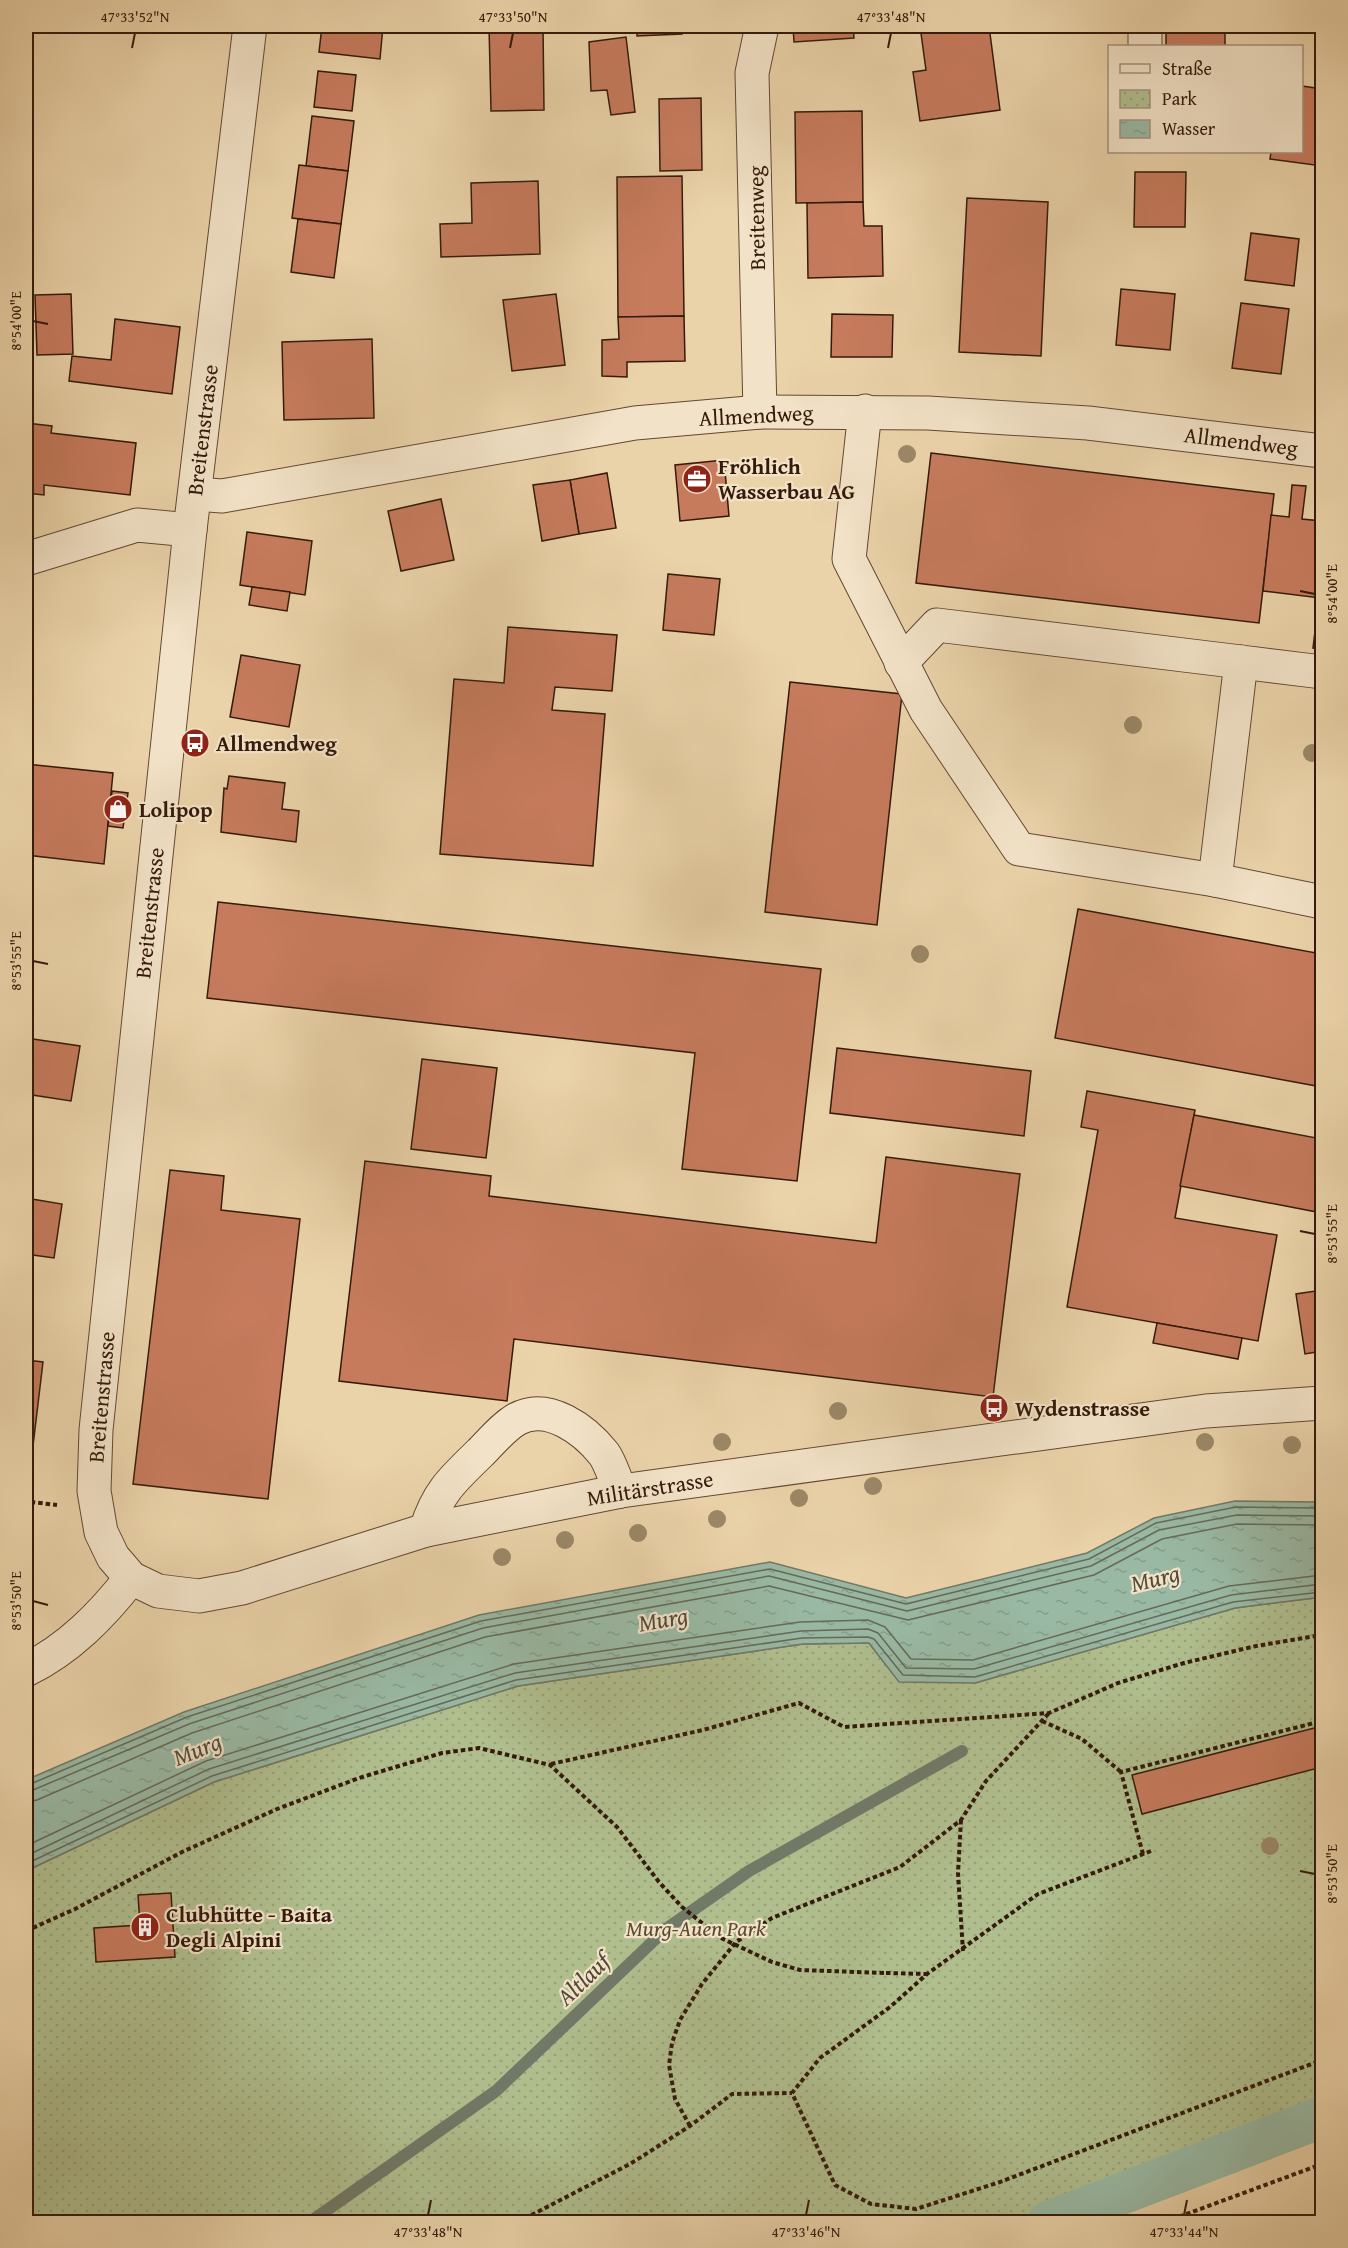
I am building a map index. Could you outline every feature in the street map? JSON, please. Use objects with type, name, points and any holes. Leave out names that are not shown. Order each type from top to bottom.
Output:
[{"type":"street","name":"Breitenstrasse","points":[[131,1578],[114,1557],[101,1532],[94,1491],[96,1430],[190,530],[250,26]]},
{"type":"street","name":"Breitenweg","points":[[760,412],[752,73],[762,26]]},
{"type":"street","points":[[1145,26],[1145,45]]},
{"type":"street","name":"Allmendweg","points":[[195,494],[222,496],[635,423],[760,412],[865,411],[1088,423],[1323,451]]},
{"type":"street","points":[[865,411],[849,559],[926,710],[1019,849],[1215,880],[1323,902]]},
{"type":"street","points":[[26,559],[137,525],[190,530]]},
{"type":"street","points":[[902,663],[937,625],[1323,672]]},
{"type":"street","points":[[1215,880],[1241,662]]},
{"type":"street","name":"Militärstrasse","points":[[131,1578],[158,1591],[199,1596],[243,1588],[426,1530],[621,1491],[1206,1411],[1323,1403]]},
{"type":"street","points":[[426,1530],[433,1507],[445,1486],[506,1427],[519,1418],[534,1414],[550,1415],[564,1420],[577,1429],[604,1454],[621,1491]]},
{"type":"street","points":[[26,1670],[44,1661],[75,1638],[107,1609],[131,1578]]},
{"type":"path","points":[[26,1547],[31,1502],[57,1505]]},
{"type":"path","points":[[26,1931],[75,1909],[193,1847],[277,1809],[359,1778],[442,1753],[479,1748],[550,1764],[703,1730],[799,1703],[844,1727],[1049,1713],[1118,1683],[1184,1663],[1256,1646],[1321,1635],[1323,1646]]},
{"type":"path","points":[[690,2126],[675,2098],[669,2065],[672,2043],[680,2020],[702,1984],[736,1942],[772,1918],[900,1867],[961,1820],[986,1781],[1049,1713]]},
{"type":"path","points":[[1120,1772],[1323,1720]]},
{"type":"path","points":[[1042,1721],[1082,1739],[1120,1772],[1143,1854]]},
{"type":"path","points":[[550,1764],[617,1827],[659,1882],[682,1907],[721,1938],[772,1962],[800,1970],[927,1974]]},
{"type":"path","points":[[961,1820],[958,1873],[963,1951]]},
{"type":"path","points":[[792,2093],[819,2058],[890,2007],[927,1974],[963,1951],[1038,1894],[1151,1851]]},
{"type":"path","points":[[792,2093],[835,2185],[871,2204],[916,2209],[1000,2182],[1323,2060]]},
{"type":"path","points":[[518,2223],[630,2164],[690,2126],[732,2094],[792,2093]]},
{"type":"path","points":[[1166,2223],[1323,2164]]},
{"type":"green space","name":"Murg-Auen Park","points":[[1322,1597],[1322,2117],[1034,2222],[26,2222],[26,1871],[214,1782],[518,1686],[803,1644],[869,1643],[887,1666],[975,1683],[1235,1608]]},
{"type":"water","name":"Murg","points":[[1235,1501],[1322,1502],[1322,1597],[1235,1608],[975,1683],[899,1682],[869,1643],[803,1644],[518,1686],[214,1782],[26,1871],[26,1780],[184,1712],[479,1615],[770,1562],[906,1598],[1087,1553],[1154,1518]]},
{"type":"building","points":[[322,26],[383,26],[380,59],[319,52]]},
{"type":"building","points":[[489,26],[543,26],[544,110],[491,111]]},
{"type":"building","points":[[637,26],[681,26],[682,34],[637,36]]},
{"type":"building","points":[[793,26],[853,26],[854,38],[794,42]]},
{"type":"building","points":[[920,26],[989,26],[1000,110],[920,121],[913,72],[926,70]]},
{"type":"building","points":[[1166,26],[1225,26],[1225,45],[1166,45]]},
{"type":"building","points":[[626,37],[635,112],[611,115],[607,90],[591,91],[589,42]]},
{"type":"building","points":[[318,71],[356,75],[352,111],[314,107]]},
{"type":"building","points":[[1303,86],[1322,89],[1322,166],[1270,159],[1271,153],[1303,153]]},
{"type":"building","points":[[701,98],[702,170],[660,171],[659,99]]},
{"type":"building","points":[[862,111],[863,202],[796,203],[795,112]]},
{"type":"building","points":[[312,116],[354,121],[348,171],[306,166]]},
{"type":"building","points":[[299,165],[348,171],[341,224],[292,218]]},
{"type":"building","points":[[1135,172],[1186,172],[1185,227],[1134,227]]},
{"type":"building","points":[[682,176],[684,316],[618,317],[617,177]]},
{"type":"building","points":[[538,181],[540,254],[441,257],[440,224],[472,223],[471,183]]},
{"type":"building","points":[[967,198],[1048,202],[1041,356],[959,352]]},
{"type":"building","points":[[863,202],[864,226],[882,226],[883,276],[808,278],[807,203]]},
{"type":"building","points":[[298,219],[341,224],[334,278],[291,272]]},
{"type":"building","points":[[1251,233],[1299,239],[1294,286],[1245,280]]},
{"type":"building","points":[[1121,289],[1175,294],[1170,350],[1116,345]]},
{"type":"building","points":[[71,294],[73,354],[37,355],[35,295]]},
{"type":"building","points":[[556,294],[565,365],[512,371],[503,300]]},
{"type":"building","points":[[1241,303],[1289,309],[1281,374],[1232,368]]},
{"type":"building","points":[[832,314],[893,315],[892,357],[831,357]]},
{"type":"building","points":[[684,316],[685,361],[627,362],[627,377],[602,376],[602,340],[619,339],[618,317]]},
{"type":"building","points":[[115,319],[180,327],[172,394],[69,381],[72,356],[111,360]]},
{"type":"building","points":[[372,339],[374,418],[284,420],[282,342]]},
{"type":"building","points":[[26,423],[52,426],[51,433],[136,443],[130,495],[44,485],[44,495],[26,493]]},
{"type":"building","points":[[931,453],[1274,494],[1259,623],[916,583]]},
{"type":"building","points":[[724,460],[729,516],[680,521],[675,465]]},
{"type":"building","points":[[607,473],[616,528],[579,534],[570,480]]},
{"type":"building","points":[[570,480],[579,534],[542,541],[533,485]]},
{"type":"building","points":[[1292,485],[1306,486],[1302,519],[1322,521],[1320,598],[1263,591],[1271,515],[1289,517]]},
{"type":"building","points":[[441,499],[454,560],[401,571],[388,511]]},
{"type":"building","points":[[247,532],[312,541],[305,595],[240,585]]},
{"type":"building","points":[[1322,572],[1322,649],[1313,648]]},
{"type":"building","points":[[668,574],[720,579],[714,635],[663,630]]},
{"type":"building","points":[[252,587],[290,592],[287,611],[249,605]]},
{"type":"building","points":[[508,627],[617,635],[612,691],[555,687],[552,710],[605,714],[593,866],[440,854],[454,679],[504,683]]},
{"type":"building","points":[[241,655],[300,665],[289,727],[230,717]]},
{"type":"building","points":[[790,682],[902,694],[877,925],[765,912]]},
{"type":"building","points":[[26,764],[113,773],[104,864],[26,855]]},
{"type":"building","points":[[229,776],[285,783],[282,809],[299,811],[296,842],[221,832],[224,788],[227,789]]},
{"type":"building","points":[[112,791],[128,793],[123,828],[108,826]]},
{"type":"building","points":[[218,902],[821,969],[797,1181],[682,1169],[695,1053],[207,998]]},
{"type":"building","points":[[1078,909],[1322,954],[1322,1087],[1055,1038]]},
{"type":"building","points":[[26,1038],[80,1046],[71,1101],[26,1094]]},
{"type":"building","points":[[837,1048],[1031,1071],[1024,1136],[830,1113]]},
{"type":"building","points":[[422,1059],[497,1068],[486,1158],[411,1149]]},
{"type":"building","points":[[1087,1091],[1195,1110],[1175,1218],[1277,1235],[1258,1341],[1067,1307],[1098,1130],[1081,1127]]},
{"type":"building","points":[[1194,1115],[1322,1139],[1322,1181],[1317,1212],[1180,1186]]},
{"type":"building","points":[[886,1157],[1020,1174],[993,1397],[514,1339],[507,1401],[339,1381],[365,1161],[491,1176],[489,1196],[876,1243]]},
{"type":"building","points":[[170,1170],[224,1176],[221,1210],[300,1219],[268,1499],[133,1484]]},
{"type":"building","points":[[26,1198],[62,1204],[54,1258],[26,1254]]},
{"type":"building","points":[[1322,1290],[1322,1351],[1305,1354],[1296,1294]]},
{"type":"building","points":[[1157,1323],[1242,1338],[1238,1359],[1153,1343]]},
{"type":"building","points":[[26,1360],[43,1362],[27,1496],[26,1496]]},
{"type":"building","points":[[1322,1726],[1322,1767],[1142,1814],[1132,1775]]},
{"type":"building","name":"Clubhütte - Baita Degli Alpini","points":[[171,1893],[175,1957],[96,1962],[94,1928],[140,1925],[138,1895]]},
{"type":"waterway","name":"Altlauf","points":[[310,2222],[496,2091],[666,1929],[749,1871],[962,1751]]},
{"type":"waterway","points":[[1048,2222],[1322,2117]]},
{"type":"place","name":"Fröhlich Wasserbau AG","points":[[697,479]]},
{"type":"place","name":"Allmendweg","points":[[195,743]]},
{"type":"place","name":"Lolipop","points":[[118,809]]},
{"type":"place","name":"Wydenstrasse","points":[[994,1408]]},
{"type":"place","name":"Clubhütte - Baita Degli Alpini","points":[[145,1927]]}]
